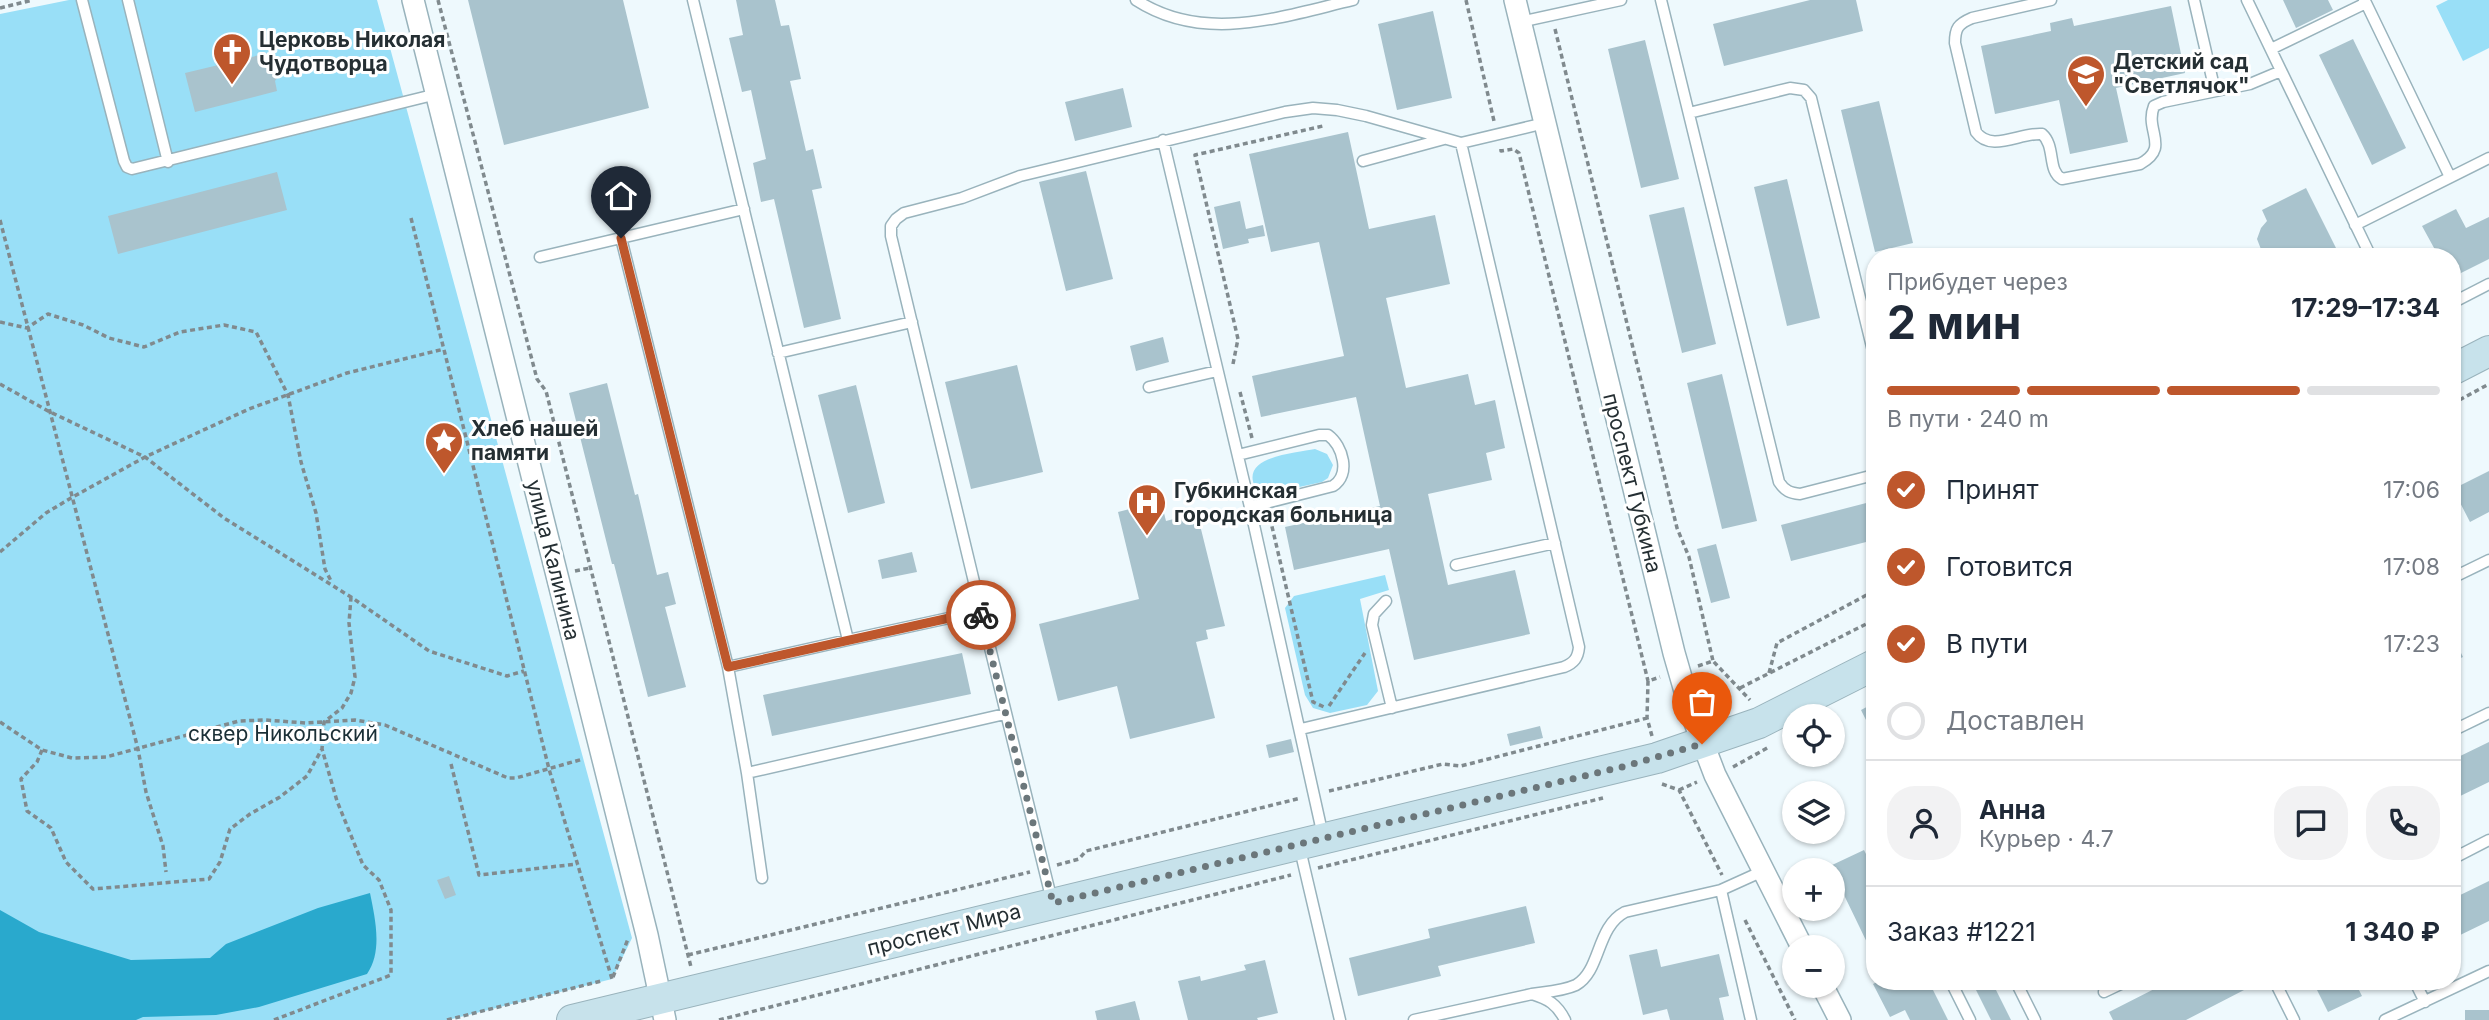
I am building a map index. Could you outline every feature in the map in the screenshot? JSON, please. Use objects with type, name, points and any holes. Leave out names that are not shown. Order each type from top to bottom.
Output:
[{"type":"main road","points":[[2461,365],[2489,351]]},
{"type":"main road","name":"проспект Мира","points":[[572,1020],[663,1009],[1053,903],[1309,852],[1702,744],[1759,723],[1866,669]]},
{"type":"street","name":"улица Калинина","points":[[413,0],[663,1009]]},
{"type":"street","name":"проспект Губкина","points":[[1515,0],[1674,653],[1702,744],[1796,935]]},
{"type":"street","points":[[1829,998],[1840,1020]]},
{"type":"lane","points":[[82,0],[124,161],[127,167],[132,169],[437,94]]},
{"type":"lane","points":[[128,0],[167,162]]},
{"type":"lane","points":[[693,0],[848,640]]},
{"type":"lane","points":[[1136,0],[1149,9],[1175,19],[1221,26],[1249,24],[1353,0]]},
{"type":"lane","points":[[1520,22],[1621,0]]},
{"type":"lane","points":[[1661,0],[1779,482],[1783,489],[1791,494],[1800,494],[1866,477]]},
{"type":"lane","points":[[2052,0],[2008,5],[1960,23],[1955,31],[1955,43],[1976,132],[1986,142],[2034,133],[2042,134],[2049,143],[2055,172],[2063,179],[2140,164],[2150,159],[2156,144],[2151,118],[2154,106],[2162,102],[2249,83],[2281,71]]},
{"type":"lane","points":[[2194,0],[2215,91]]},
{"type":"lane","points":[[2247,0],[2366,248]]},
{"type":"lane","points":[[2271,50],[2365,2],[2450,177]]},
{"type":"lane","points":[[1689,113],[1790,88],[1804,90],[1811,98],[1866,322]]},
{"type":"lane","points":[[1053,903],[891,236],[891,226],[895,219],[904,213],[962,198],[1020,176],[1163,140],[1313,108],[1366,116],[1461,143],[1545,123]]},
{"type":"lane","points":[[1363,161],[1447,139]]},
{"type":"lane","points":[[1163,140],[1315,795],[1309,852],[1339,1020]]},
{"type":"lane","points":[[1301,729],[1573,664],[1578,654],[1579,647],[1461,143]]},
{"type":"lane","points":[[2355,225],[2489,158]]},
{"type":"lane","points":[[540,257],[744,208]]},
{"type":"lane","points":[[621,238],[728,667],[762,878]]},
{"type":"lane","points":[[2461,298],[2489,284]]},
{"type":"lane","points":[[778,353],[912,322]]},
{"type":"lane","points":[[1149,387],[1217,371]]},
{"type":"lane","points":[[1238,455],[1328,435],[1338,445],[1344,469],[1340,482],[1333,486],[1250,508]]},
{"type":"lane","points":[[1456,565],[1555,543]]},
{"type":"lane","points":[[2461,574],[2489,560]]},
{"type":"lane","points":[[1386,601],[1374,614],[1372,625],[1392,708]]},
{"type":"lane","points":[[728,667],[981,611]]},
{"type":"lane","points":[[2461,727],[2489,713]]},
{"type":"lane","points":[[747,773],[1005,714]]},
{"type":"lane","points":[[2461,854],[2489,840]]},
{"type":"lane","points":[[1414,1020],[1579,983],[1586,976],[1609,925],[1616,916],[1721,890],[1763,871]]},
{"type":"lane","points":[[1721,890],[1751,1020]]},
{"type":"lane","points":[[2461,985],[2489,971]]},
{"type":"lane","points":[[1955,990],[1970,1020]]},
{"type":"lane","points":[[2020,990],[2035,1020]]},
{"type":"lane","points":[[2104,992],[2108,990]]},
{"type":"lane","points":[[2279,990],[2294,1020]]},
{"type":"lane","points":[[2419,990],[2425,1002]]},
{"type":"lane","points":[[2385,1020],[2450,990]]},
{"type":"lane","points":[[1532,995],[1549,999],[1565,1020]]},
{"type":"path","points":[[0,8],[33,0]]},
{"type":"path","points":[[438,0],[537,379],[546,391],[688,956],[1045,869],[1079,859],[1086,851],[1443,764],[1461,766],[1647,718]]},
{"type":"path","points":[[1466,0],[1501,151],[1513,149],[1519,153],[1648,681]]},
{"type":"path","points":[[1551,15],[1676,528],[1689,557],[1713,661]]},
{"type":"path","points":[[411,218],[549,769],[612,979]]},
{"type":"path","points":[[0,220],[138,749],[146,792],[163,846],[166,872]]},
{"type":"path","points":[[0,323],[27,328],[48,314],[83,325],[109,338],[144,347],[180,331],[224,325],[256,331],[288,395],[301,462],[316,513],[326,569],[334,586]]},
{"type":"path","points":[[0,552],[46,513],[71,498],[145,457],[249,409],[347,373],[444,349]]},
{"type":"path","points":[[0,384],[48,411],[145,457],[224,518],[351,597],[429,651],[508,676],[524,671]]},
{"type":"path","points":[[2461,399],[2489,384]]},
{"type":"path","points":[[1769,673],[1777,643],[1866,595]]},
{"type":"path","points":[[274,1020],[391,975],[391,911],[379,880],[363,865],[337,801],[322,749],[324,722],[342,708],[351,693],[355,677],[349,623],[351,597]]},
{"type":"path","points":[[1740,688],[1866,624]]},
{"type":"path","points":[[1329,706],[1370,645]]},
{"type":"path","points":[[0,722],[42,750],[72,758],[106,757],[239,721],[355,720],[385,725],[509,778],[583,759]]},
{"type":"path","points":[[1746,761],[1769,747]]},
{"type":"path","points":[[42,750],[37,762],[21,779],[27,811],[51,828],[66,862],[93,889],[209,879],[220,862],[230,829],[307,776],[322,749]]},
{"type":"path","points":[[451,764],[479,875],[577,863]]},
{"type":"path","points":[[1651,787],[1664,783],[1679,790]]},
{"type":"path","points":[[719,1020],[1309,852],[1611,797]]},
{"type":"path","points":[[447,1020],[601,981]]},
{"type":"green space","name":"сквер Никольский","points":[[69,0],[377,0],[632,938],[612,979],[448,1020],[0,1020],[0,14]]},
{"type":"green space","points":[[2448,0],[2489,0],[2489,48],[2463,61],[2436,6]]},
{"type":"green space","points":[[1315,449],[1327,454],[1333,465],[1328,478],[1322,482],[1268,494],[1255,487],[1252,477],[1262,462]]},
{"type":"green space","points":[[1385,575],[1389,590],[1360,599],[1378,691],[1367,705],[1330,713],[1313,708],[1305,695],[1285,608],[1294,596]]},
{"type":"shaded area","points":[[370,893],[376,945],[372,965],[367,974],[259,1007],[216,1015],[143,1017],[136,1020],[0,1020],[0,910],[39,932],[131,960],[210,958],[226,944],[318,908]]},
{"type":"building","points":[[468,0],[623,0],[649,108],[504,145]]},
{"type":"building","points":[[736,0],[775,0],[781,26],[789,25],[801,79],[790,81],[806,151],[813,149],[822,188],[812,190],[841,319],[804,328],[774,199],[761,202],[753,163],[766,159],[751,90],[742,92],[729,38],[743,35]]},
{"type":"building","points":[[1810,0],[1856,0],[1863,31],[1724,66],[1713,24]]},
{"type":"building","points":[[2283,0],[2328,0],[2333,10],[2296,28]]},
{"type":"building","points":[[2171,6],[2185,73],[2116,88],[2128,142],[2070,154],[2059,100],[1995,114],[1981,46],[2051,31],[2050,23],[2072,18],[2074,26]]},
{"type":"building","points":[[1433,11],[1452,98],[1397,110],[1378,24]]},
{"type":"building","points":[[2353,39],[2406,148],[2372,165],[2319,55]]},
{"type":"building","points":[[1645,40],[1679,179],[1641,188],[1608,49]]},
{"type":"building","name":"Церковь Николая Чудотворца","points":[[268,53],[271,64],[278,67],[280,74],[275,81],[277,91],[195,112],[185,73]]},
{"type":"building","points":[[1123,88],[1132,127],[1075,141],[1065,102]]},
{"type":"building","points":[[1879,101],[1913,243],[1892,248],[1874,248],[1841,110]]},
{"type":"building","points":[[1348,132],[1369,229],[1435,215],[1450,284],[1386,298],[1406,388],[1468,374],[1475,405],[1495,400],[1505,448],[1486,453],[1492,480],[1428,494],[1448,585],[1515,570],[1530,634],[1414,660],[1389,549],[1294,570],[1285,527],[1380,506],[1356,397],[1261,417],[1252,376],[1344,356],[1319,242],[1271,252],[1249,154]]},
{"type":"building","points":[[1086,171],[1113,279],[1066,291],[1039,182]]},
{"type":"building","points":[[277,172],[287,210],[118,254],[108,216]]},
{"type":"building","points":[[1787,179],[1820,318],[1787,326],[1754,187]]},
{"type":"building","points":[[2306,188],[2336,248],[2260,248],[2257,239],[2267,221],[2262,210]]},
{"type":"building","points":[[1240,201],[1246,229],[1263,225],[1265,236],[1248,239],[1249,243],[1223,249],[1214,207]]},
{"type":"building","points":[[1684,207],[1716,344],[1682,353],[1649,215]]},
{"type":"building","points":[[2456,209],[2466,228],[2489,217],[2489,259],[2461,273],[2461,248],[2434,248],[2422,226]]},
{"type":"building","points":[[1163,337],[1169,362],[1136,371],[1130,346]]},
{"type":"building","points":[[1017,365],[1043,472],[971,489],[945,382]]},
{"type":"building","points":[[1722,374],[1757,521],[1722,529],[1687,383]]},
{"type":"building","points":[[607,383],[657,575],[668,572],[676,604],[665,607],[686,687],[648,697],[569,393]]},
{"type":"building","points":[[856,385],[885,503],[848,513],[818,395]]},
{"type":"building","points":[[2489,471],[2489,512],[2470,522],[2461,505],[2461,485]]},
{"type":"building","points":[[1161,501],[1166,521],[1197,513],[1225,626],[1206,630],[1208,639],[1196,642],[1215,718],[1130,739],[1117,686],[1058,701],[1039,624],[1139,599],[1118,512]]},
{"type":"building","points":[[1866,503],[1866,542],[1791,561],[1781,525]]},
{"type":"building","points":[[1716,544],[1730,598],[1711,603],[1697,549]]},
{"type":"building","points":[[912,552],[917,572],[882,579],[878,560]]},
{"type":"building","points":[[962,653],[971,694],[772,736],[763,695]]},
{"type":"building","points":[[1866,707],[1866,720],[1861,710]]},
{"type":"building","points":[[1540,726],[1543,738],[1510,746],[1507,734]]},
{"type":"building","points":[[1291,739],[1294,752],[1269,758],[1266,745]]},
{"type":"building","points":[[2489,742],[2489,782],[2461,796],[2461,756]]},
{"type":"building","points":[[1864,850],[1866,854],[1866,940],[1845,897],[1845,859]]},
{"type":"building","points":[[449,876],[456,895],[445,899],[437,880]]},
{"type":"building","points":[[2489,881],[2489,921],[2461,935],[2461,895]]},
{"type":"building","points":[[1526,906],[1535,943],[1438,966],[1441,976],[1358,996],[1349,958],[1430,938],[1428,929]]},
{"type":"building","points":[[1657,949],[1661,967],[1719,954],[1729,996],[1719,998],[1724,1020],[1670,1020],[1667,1009],[1643,1015],[1629,955]]},
{"type":"building","points":[[1265,960],[1278,1013],[1257,1018],[1258,1020],[1188,1020],[1178,981],[1200,976],[1201,981],[1246,970],[1244,965]]},
{"type":"building","points":[[1876,990],[1933,990],[1948,1020],[1910,1020],[1905,1010],[1890,1017]]},
{"type":"building","points":[[1976,990],[1996,990],[2011,1020],[1991,1020]]},
{"type":"building","points":[[2152,990],[2244,990],[2186,1020],[2113,1020],[2109,1012]]},
{"type":"building","points":[[2317,990],[2359,990],[2362,996],[2328,1012]]},
{"type":"building","points":[[1135,1001],[1140,1020],[1097,1020],[1095,1011]]},
{"type":"building","points":[[2465,1010],[2489,1010],[2489,1020],[2465,1020]]},
{"type":"way so far","points":[[981,615],[1053,903],[1626,766],[1702,744]]},
{"type":"place","name":"Церковь Николая Чудотворца","points":[[232,86]]},
{"type":"place","name":"Детский сад \"Светлячок\"","points":[[2086,108]]},
{"type":"place","name":"Хлеб нашей памяти","points":[[444,475]]},
{"type":"place","name":"Губкинская городская больница","points":[[1147,537]]},
{"type":"route","points":[[621,238],[728,667],[981,611],[981,615]]}]
